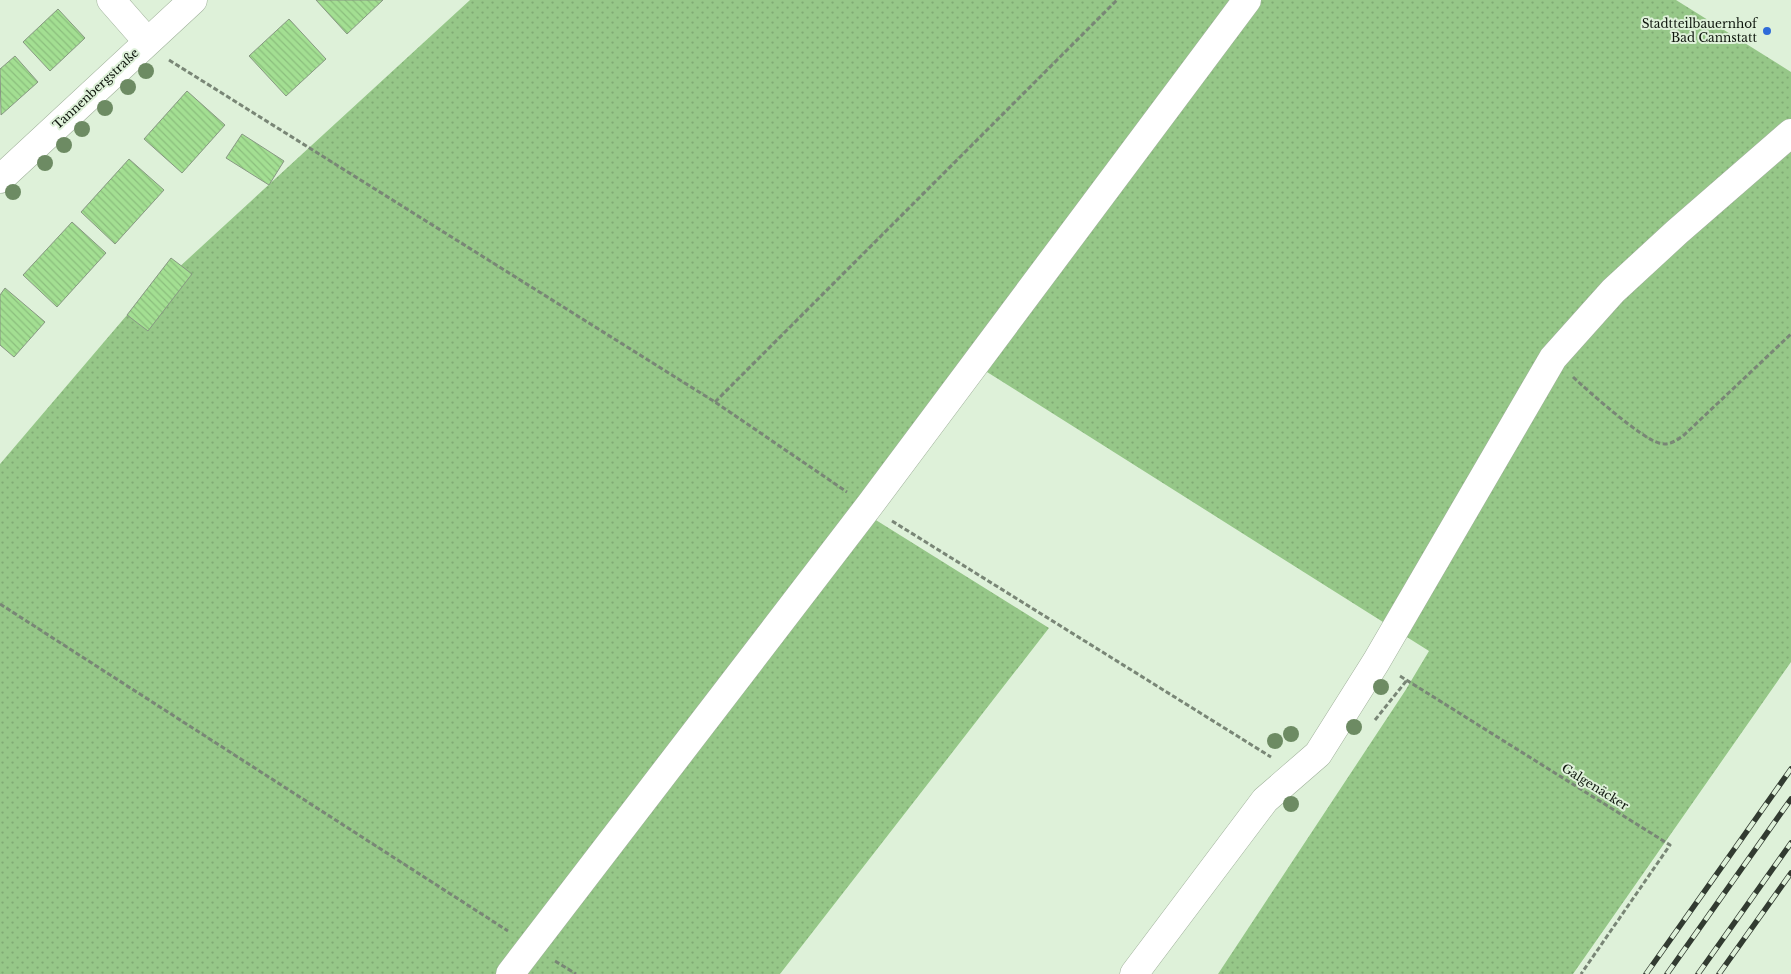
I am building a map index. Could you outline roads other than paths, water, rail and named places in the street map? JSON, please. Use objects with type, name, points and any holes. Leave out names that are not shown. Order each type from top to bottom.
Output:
[{"type":"street","points":[[111,0],[147,41]]},
{"type":"street","name":"Tannenbergstraße","points":[[0,179],[192,0]]},
{"type":"street","points":[[510,974],[869,506],[1247,0]]},
{"type":"street","points":[[1134,974],[1266,800],[1318,754],[1376,662],[1553,358],[1614,290],[1677,232],[1791,133]]},
{"type":"railway","points":[[1646,974],[1791,769]]},
{"type":"railway","points":[[1667,974],[1791,799]]},
{"type":"railway","points":[[1698,974],[1791,843]]},
{"type":"railway","points":[[1719,974],[1791,873]]},
{"type":"place","name":"Stadtteilbauernhof Bad Cannstatt","points":[[1767,31]]}]
